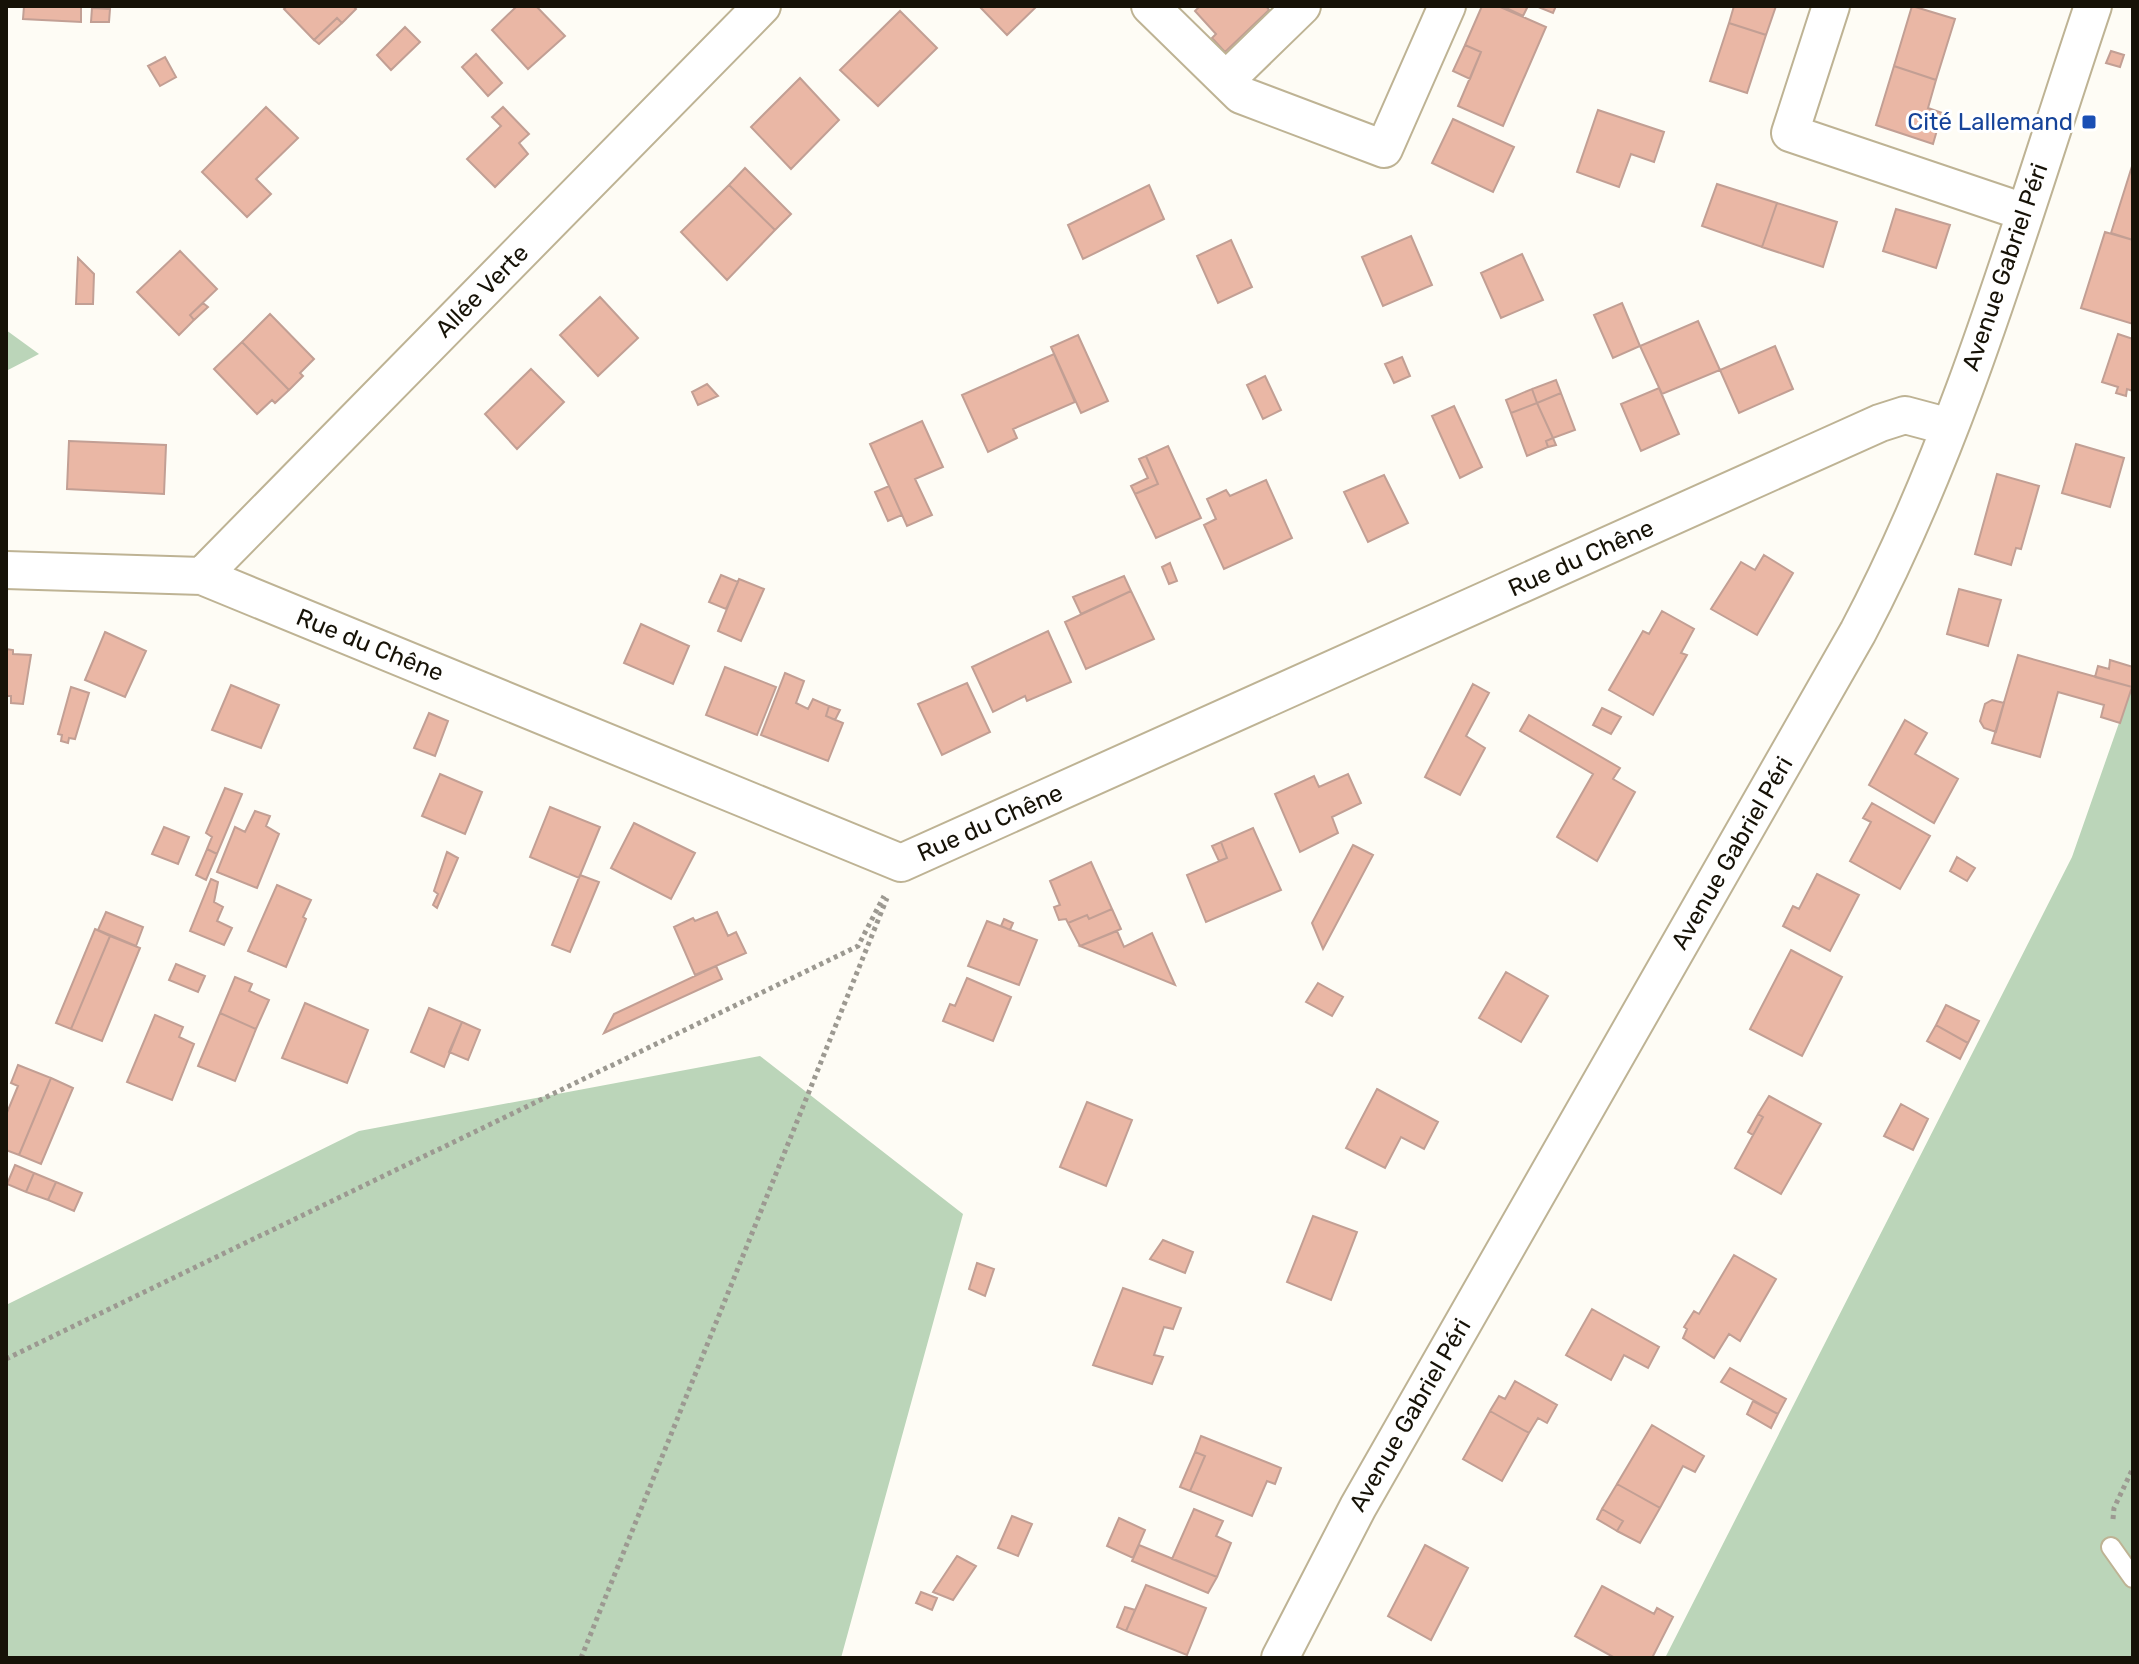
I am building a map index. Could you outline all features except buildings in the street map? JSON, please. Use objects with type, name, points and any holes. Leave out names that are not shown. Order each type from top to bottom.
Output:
[{"type":"street","name":"Allée Verte","points":[[202,576],[762,6]]},
{"type":"street","points":[[1150,6],[1241,95],[1384,149],[1447,6]]},
{"type":"street","points":[[1226,80],[1302,6]]},
{"type":"street","points":[[1831,6],[1790,133],[2024,212]]},
{"type":"street","name":"Avenue Gabriel Péri","points":[[1280,1658],[1366,1493],[1858,632],[1894,563],[1950,427],[2093,6]]},
{"type":"street","name":"Rue du Chêne","points":[[6,570],[202,576],[901,863],[1880,423],[1905,415],[1950,427]]},
{"type":"lane","points":[[2111,1547],[2133,1578]]},
{"type":"path","points":[[6,1359],[858,946],[901,863]]},
{"type":"path","points":[[581,1658],[901,863]]},
{"type":"path","points":[[2111,1547],[2114,1508],[2133,1468]]},
{"type":"green space","points":[[6,330],[39,354],[6,371]]},
{"type":"green space","points":[[2133,683],[2133,1658],[1665,1658],[2072,857]]},
{"type":"green space","points":[[760,1056],[963,1214],[841,1658],[6,1658],[6,1305],[359,1131]]},
{"type":"place","name":"Cité Lallemand","points":[[2089,122]]}]
